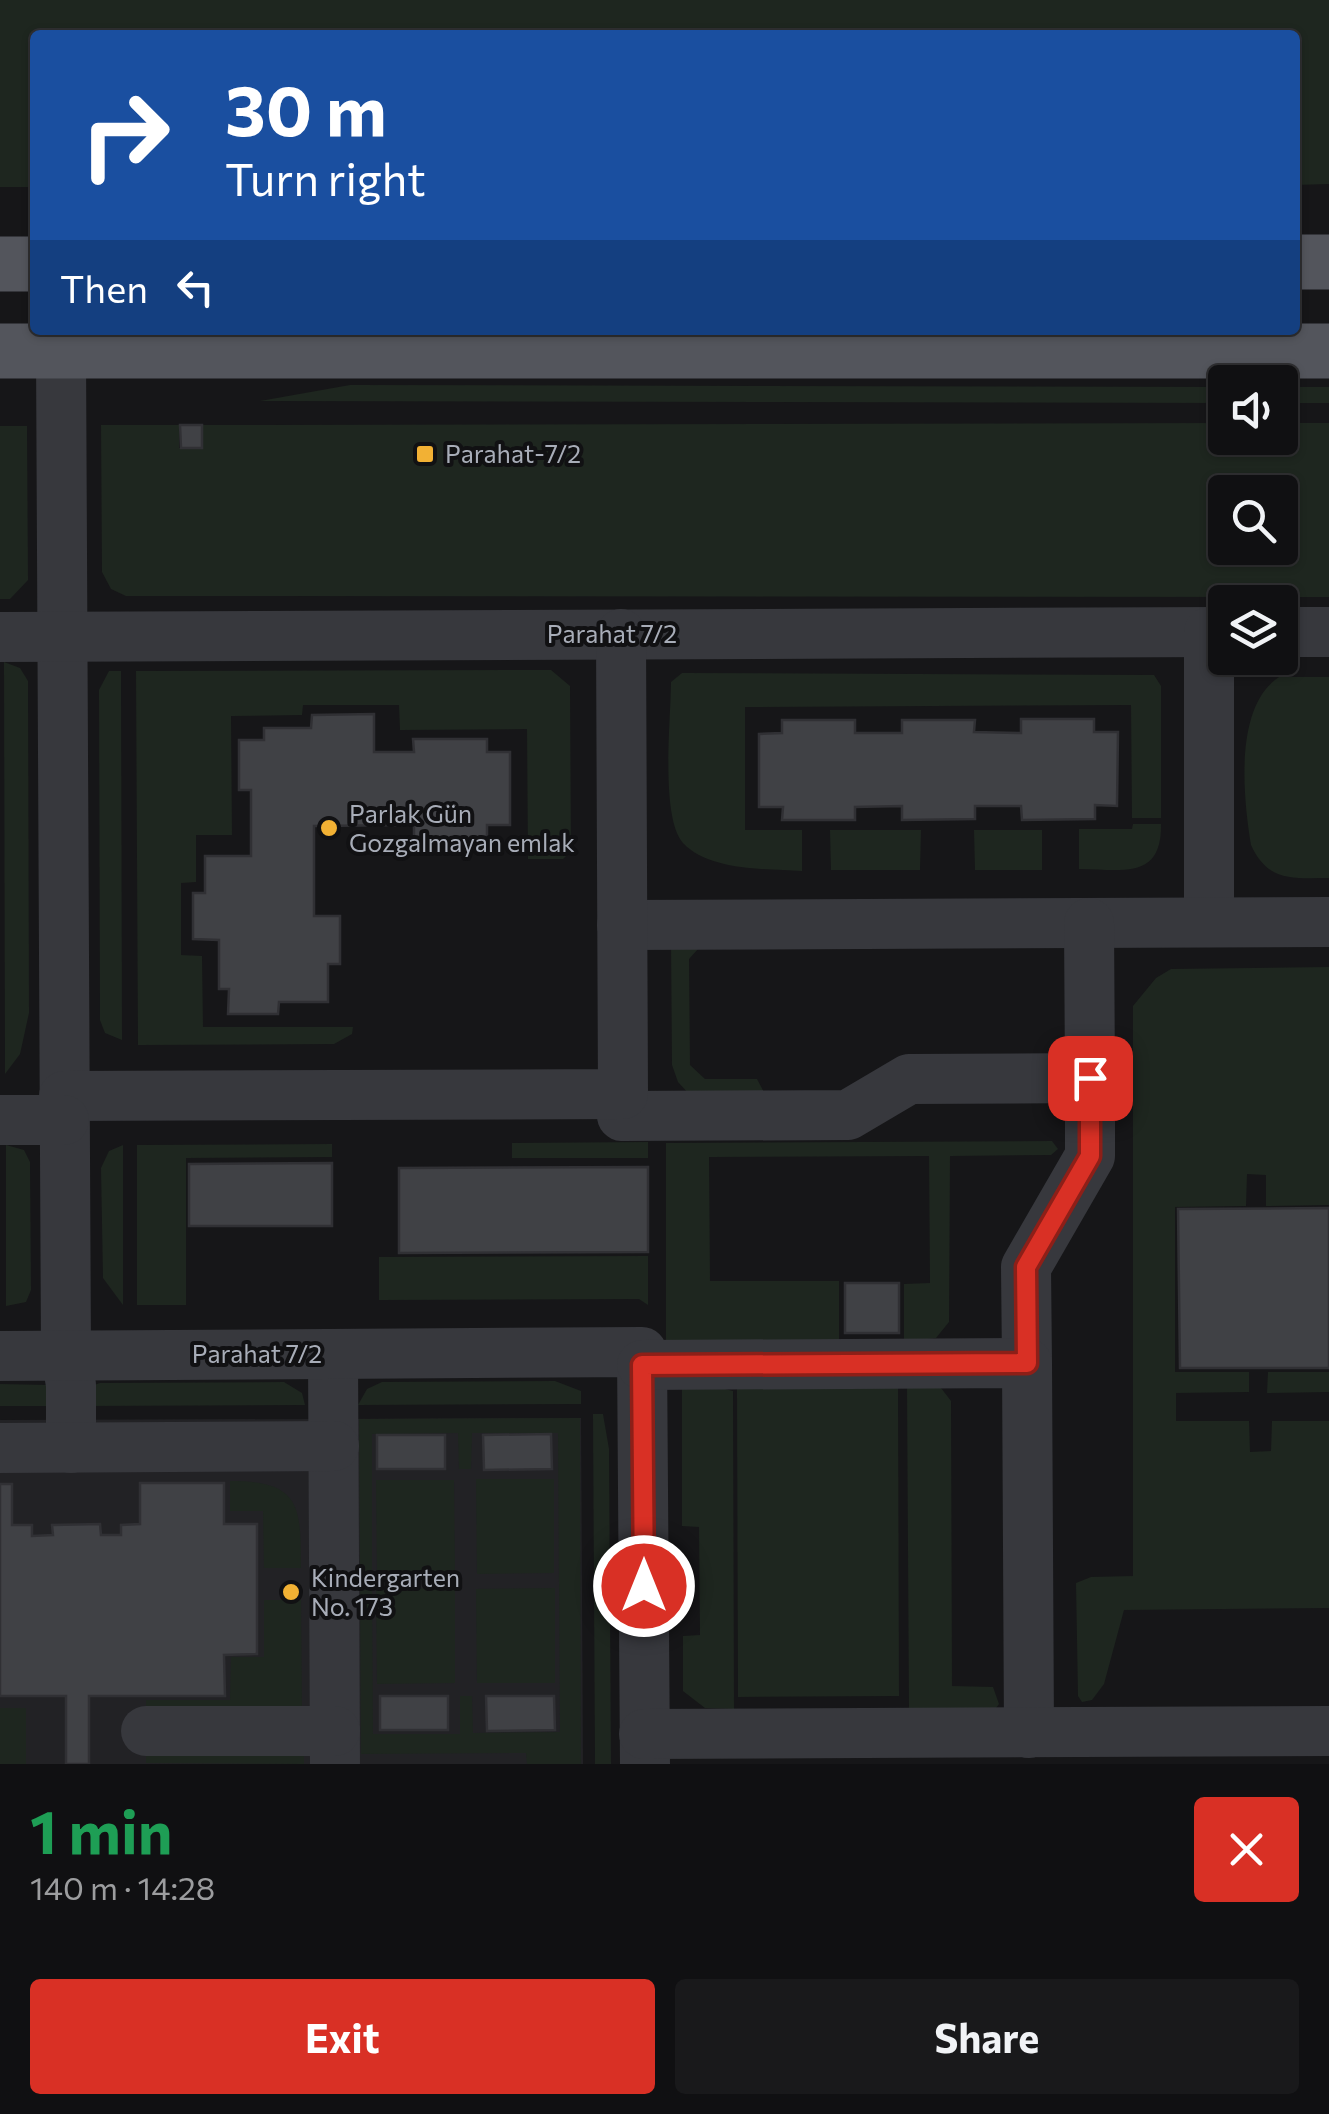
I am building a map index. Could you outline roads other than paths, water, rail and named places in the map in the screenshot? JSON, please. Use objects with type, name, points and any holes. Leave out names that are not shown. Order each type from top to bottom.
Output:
[{"type":"main road","points":[[1300,262],[1329,262]]},
{"type":"main road","points":[[0,264],[30,264]]},
{"type":"main road","points":[[0,350],[1329,351]]},
{"type":"street","points":[[62,351],[66,1355],[71,1385],[71,1448]]},
{"type":"street","name":"Parahat 7/2","points":[[0,637],[1208,632]]},
{"type":"street","points":[[1298,632],[1329,632]]},
{"type":"street","points":[[621,634],[622,1116],[848,1115],[908,1078],[1090,1078]]},
{"type":"street","points":[[1209,922],[1216,675]]},
{"type":"street","points":[[1029,1733],[1026,1267],[1090,1156],[1089,922]]},
{"type":"street","points":[[622,925],[1329,922]]},
{"type":"street","points":[[0,1120],[64,1108],[623,1094]]},
{"type":"street","name":"Parahat 7/2","points":[[0,1356],[642,1352],[642,1365]]},
{"type":"street","points":[[146,1732],[335,1747],[333,1354]]},
{"type":"street","points":[[1027,1363],[642,1365],[644,1749],[1029,1733],[1298,1742]]},
{"type":"street","points":[[0,1448],[334,1446]]},
{"type":"place","name":"Parahat-7/2","points":[[425,454]]},
{"type":"place","name":"Parlak Gün Gozgalmayan emlak","points":[[329,828]]},
{"type":"place","name":"Kindergarten No. 173","points":[[291,1592]]}]
